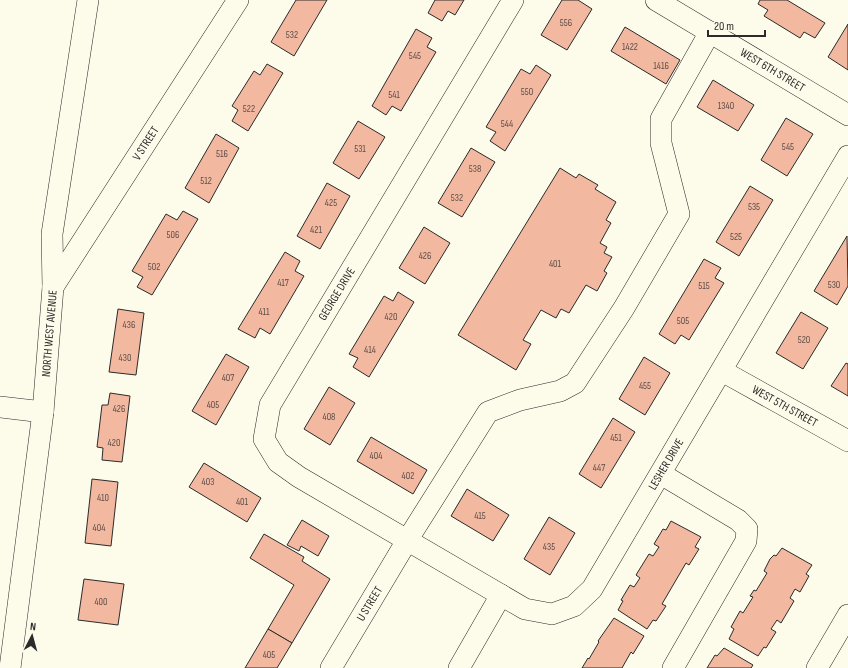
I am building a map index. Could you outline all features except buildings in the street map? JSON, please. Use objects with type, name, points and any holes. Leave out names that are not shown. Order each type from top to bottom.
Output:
[{"type":"street","name":"NORTH WEST AVENUE","points":[[10,668],[42,412],[53,287],[52,234],[88,0]]},
{"type":"street","name":"V STREET","points":[[53,287],[238,0]]},
{"type":"street","name":"GEORGE DRIVE","points":[[408,539],[299,477],[278,462],[264,439],[270,405],[513,0]]},
{"type":"street","name":"WEST 6TH STREET","points":[[656,0],[848,115]]},
{"type":"street","name":"U STREET","points":[[332,668],[408,539],[488,412],[520,400],[560,390],[575,383],[667,238],[679,214],[661,143],[661,119],[710,32]]},
{"type":"street","name":"LESHER DRIVE","points":[[408,539],[525,609],[552,614],[574,606],[592,589],[848,156]]},
{"type":"street","name":"WEST 5TH STREET","points":[[722,371],[848,441]]},
{"type":"street","points":[[0,407],[42,412]]},
{"type":"street","points":[[661,474],[738,520],[747,529],[746,541],[673,668]]},
{"type":"street","points":[[459,668],[501,595]]},
{"type":"street","points":[[817,668],[848,615]]}]
